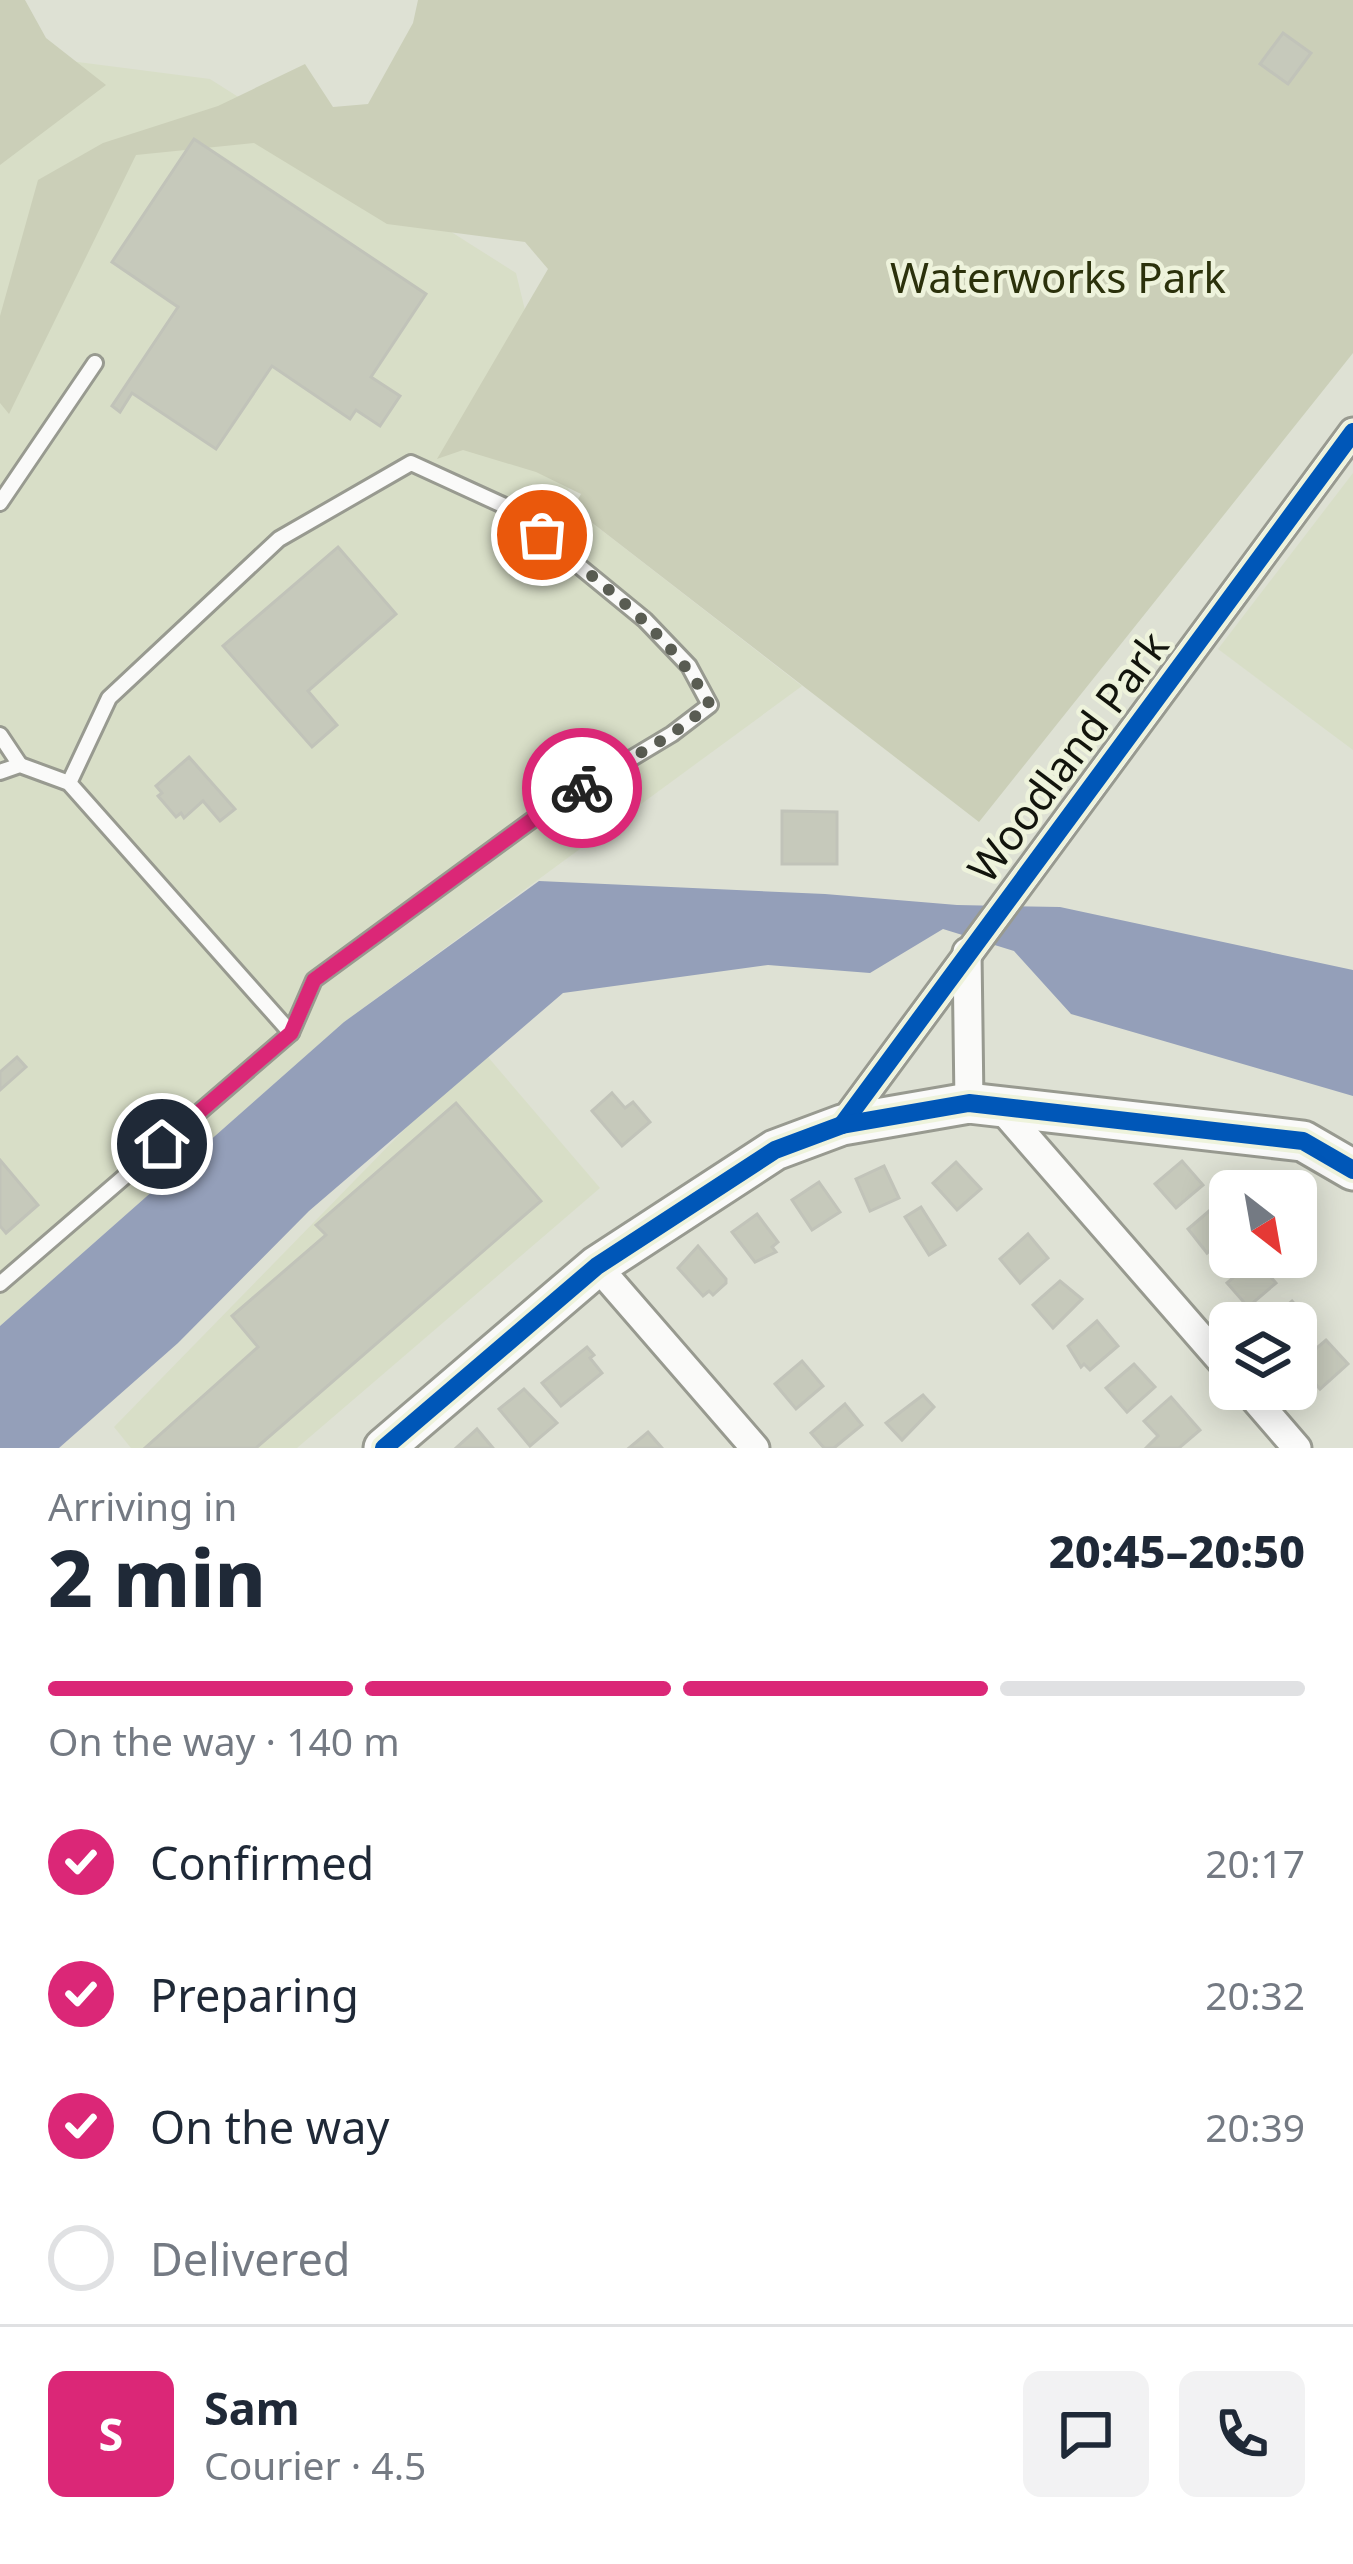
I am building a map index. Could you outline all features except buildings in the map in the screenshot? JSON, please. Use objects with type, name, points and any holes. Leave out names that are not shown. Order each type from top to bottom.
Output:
[{"type":"street","name":"Woodland Park","points":[[842,1125],[1353,432]]},
{"type":"street","points":[[967,952],[984,1105],[1209,1348]]},
{"type":"street","points":[[384,1448],[597,1266],[776,1150],[842,1125],[984,1105],[1303,1141],[1353,1170]]},
{"type":"street","points":[[597,1266],[755,1448]]},
{"type":"street","points":[[1264,1410],[1297,1448]]},
{"type":"lane","points":[[0,503],[95,362]]},
{"type":"lane","points":[[0,1284],[291,1033],[314,980],[547,809],[672,734],[710,705],[689,666],[645,620],[507,506],[411,464],[279,539],[109,698],[69,783]]},
{"type":"lane","points":[[0,735],[20,765],[69,783],[291,1033]]},
{"type":"lane","points":[[0,772],[20,765]]},
{"type":"shaded area","points":[[0,52],[210,79],[516,273],[573,508],[802,686],[344,1022],[0,1326]]},
{"type":"shaded area","points":[[1353,473],[1353,750],[1218,649]]},
{"type":"shaded area","points":[[482,1050],[600,1188],[297,1448],[131,1448],[114,1427]]},
{"type":"green space","points":[[0,0],[25,0],[46,38],[106,85],[0,165]]},
{"type":"green space","name":"Waterworks Park","points":[[418,0],[1353,0],[1353,353],[979,822],[573,508],[581,494],[536,472],[463,450],[437,459],[548,269],[525,242],[387,224],[254,143],[136,155],[9,414],[0,403],[0,316],[38,180],[103,143],[218,106],[305,64],[333,107],[368,104],[413,23]]},
{"type":"water","points":[[539,881],[1060,907],[1353,970],[1353,1096],[1071,1014],[1014,951],[943,929],[870,973],[768,965],[563,993],[309,1211],[178,1343],[59,1448],[0,1448],[0,1326],[344,1022]]},
{"type":"cycle path","points":[[842,1125],[1353,432]]},
{"type":"cycle path","points":[[384,1448],[597,1266],[775,1150],[842,1125],[969,1103],[1303,1141],[1353,1170]]},
{"type":"way so far","points":[[542,535],[645,620],[689,666],[710,705],[672,734],[582,788]]},
{"type":"route","points":[[162,1144],[291,1033],[314,980],[582,788]]}]
